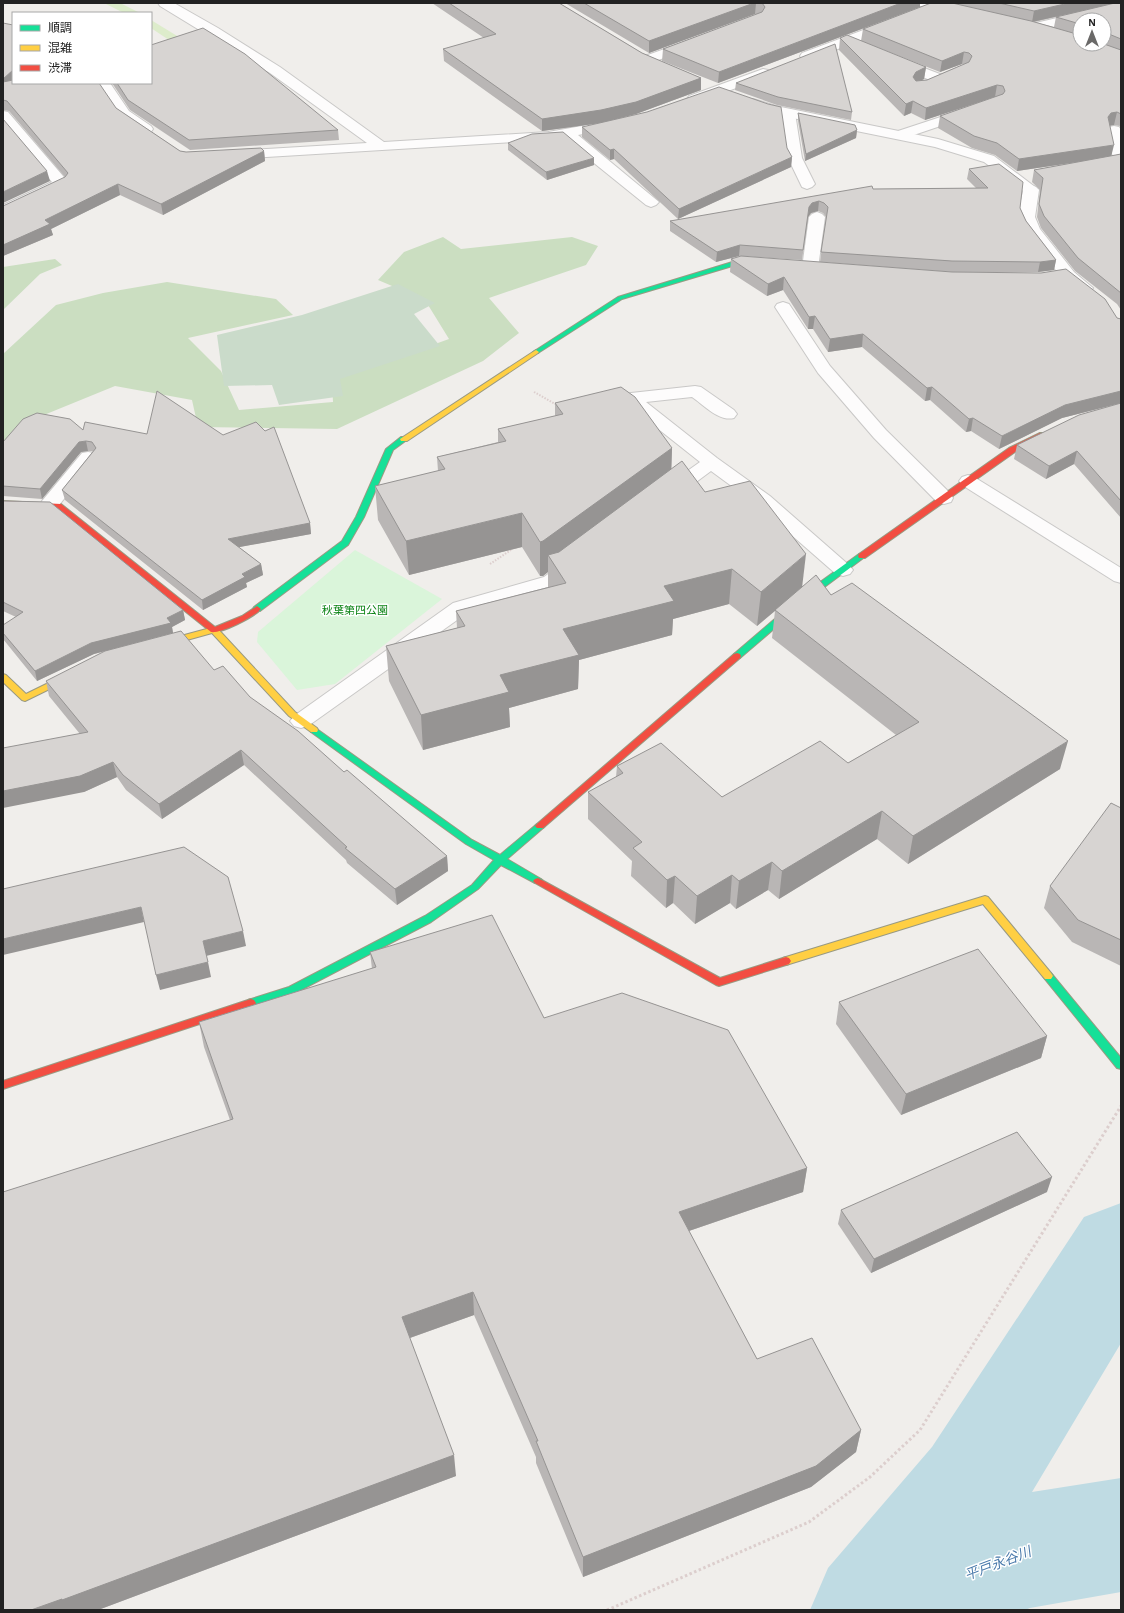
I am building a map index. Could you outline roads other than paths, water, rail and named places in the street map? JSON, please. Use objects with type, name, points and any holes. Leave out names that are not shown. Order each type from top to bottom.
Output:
[{"type":"street","points":[[165,3],[275,70],[381,147]]},
{"type":"street","points":[[914,15],[930,4],[969,12]]},
{"type":"street","points":[[1032,28],[1121,7]]},
{"type":"street","points":[[797,60],[899,20]]},
{"type":"street","points":[[1017,25],[1059,36]]},
{"type":"street","points":[[648,60],[706,38]]},
{"type":"street","points":[[847,41],[861,47]]},
{"type":"street","points":[[634,52],[665,69]]},
{"type":"street","points":[[882,56],[945,77],[927,85]]},
{"type":"street","points":[[683,103],[775,68]]},
{"type":"street","points":[[698,82],[774,110],[938,143],[989,159],[1016,178],[1031,183],[1026,217],[1033,230],[1064,275],[1098,298]]},
{"type":"street","points":[[104,84],[124,114],[155,136]]},
{"type":"street","points":[[900,135],[980,107]]},
{"type":"street","points":[[788,113],[795,158],[807,184]]},
{"type":"street","points":[[3,115],[61,183],[3,212]]},
{"type":"street","points":[[218,156],[548,136],[621,123]]},
{"type":"street","points":[[1083,167],[1121,161],[1114,130]]},
{"type":"street","points":[[566,133],[651,202]]},
{"type":"street","points":[[810,268],[817,217]]},
{"type":"street","points":[[146,648],[214,630],[245,618],[345,543],[360,517],[390,449],[418,428],[620,298],[739,262],[770,265]]},
{"type":"street","points":[[783,307],[824,369],[880,434],[944,498]]},
{"type":"street","points":[[577,415],[631,398],[695,391],[728,414]]},
{"type":"street","points":[[631,398],[711,462],[763,500],[843,570]]},
{"type":"street","points":[[3,1085],[292,990],[428,919],[475,887],[500,860],[808,595],[1012,450],[1054,430]]},
{"type":"street","points":[[49,505],[88,457]]},
{"type":"street","points":[[653,505],[711,462]]},
{"type":"street","points":[[968,481],[1121,577]]},
{"type":"street","points":[[3,503],[58,506],[214,630],[292,714],[469,842],[719,982],[985,900],[1121,1064]]},
{"type":"street","points":[[301,721],[460,608],[551,581],[589,552]]},
{"type":"street","points":[[3,676],[25,698],[80,670]]},
{"type":"waterway","points":[[870,1610],[972,1486],[1121,1249]]},
{"type":"waterway","name":"平戸永谷川","points":[[881,1610],[1029,1550],[1121,1535]]},
{"type":"park label","name":"秋葉第四公園","points":[[355,610]]}]
